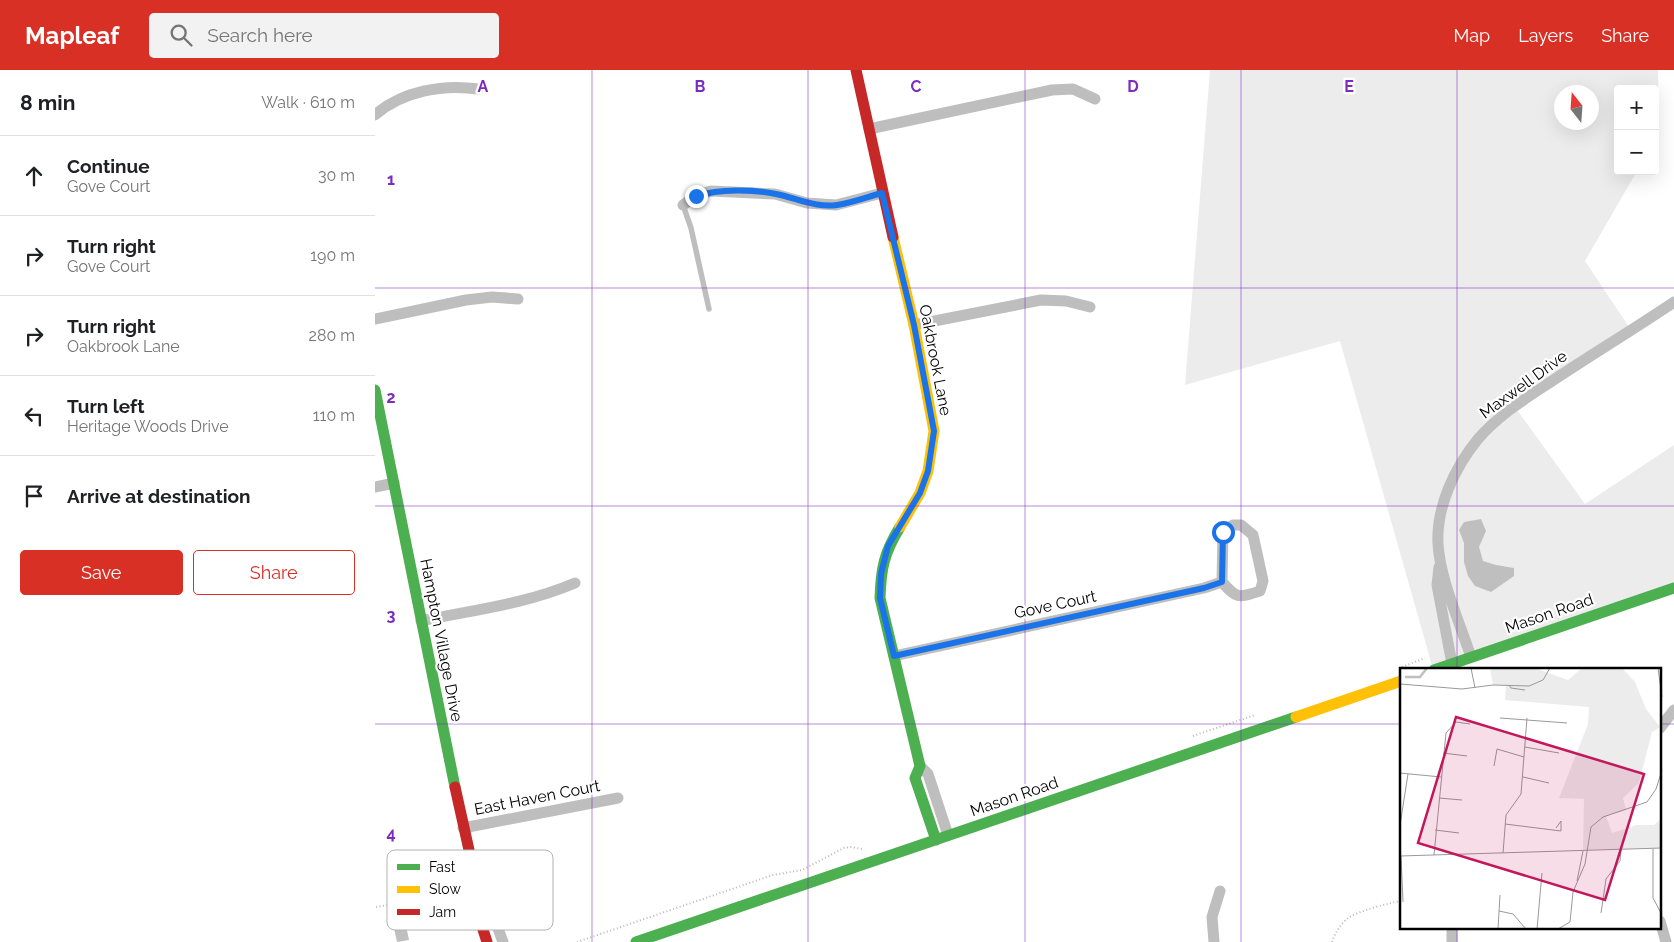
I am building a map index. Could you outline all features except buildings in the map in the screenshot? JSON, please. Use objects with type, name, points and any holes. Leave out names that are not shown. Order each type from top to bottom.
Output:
[{"type":"street","name":"Oakbrook Lane","points":[[856,70],[882,193],[914,325],[934,431],[928,471],[920,493],[888,546],[881,574],[880,598],[919,766],[915,778],[936,840]]},
{"type":"street","points":[[375,115],[392,102],[417,93],[452,87],[478,89]]},
{"type":"street","points":[[869,129],[1052,90],[1073,89],[1095,99]]},
{"type":"street","points":[[683,205],[696,196],[711,191],[775,194],[807,203],[836,205],[882,193]]},
{"type":"street","points":[[375,319],[466,300],[492,297],[518,299]]},
{"type":"street","points":[[914,325],[1041,300],[1066,301],[1090,307]]},
{"type":"street","name":"Maxwell Drive","points":[[1452,666],[1437,585],[1439,560],[1438,525],[1442,508],[1455,475],[1468,452],[1497,419],[1674,302]]},
{"type":"street","name":"Hampton Village Drive","points":[[375,390],[468,850]]},
{"type":"street","points":[[375,487],[393,483]]},
{"type":"street","points":[[1233,525],[1241,525],[1253,535],[1263,581],[1259,592],[1243,597],[1232,593],[1222,582],[1223,532],[1233,525]]},
{"type":"street","name":"Maxwell Drive","points":[[1439,560],[1471,657]]},
{"type":"street","name":"Gove Court","points":[[894,656],[1204,588],[1222,582]]},
{"type":"street","points":[[421,620],[526,600],[551,593],[575,583]]},
{"type":"street","name":"Mason Road","points":[[1452,666],[1471,657],[1674,588]]},
{"type":"street","name":"Mason Road","points":[[636,942],[1400,680]]},
{"type":"street","points":[[1661,727],[1674,710]]},
{"type":"street","name":"Oakbrook Lane","points":[[919,766],[928,774],[949,835]]},
{"type":"street","name":"East Haven Court","points":[[463,828],[618,798]]},
{"type":"street","points":[[1214,942],[1212,917],[1220,891]]},
{"type":"street","points":[[1661,924],[1666,942]]},
{"type":"street","name":"Hampton Village Drive","points":[[483,930],[487,942]]},
{"type":"street","name":"Hampton Village Drive","points":[[498,930],[503,942]]},
{"type":"lane","points":[[683,205],[691,228],[709,308]]},
{"type":"path","points":[[577,942],[773,876],[802,870],[844,848],[866,849]]},
{"type":"path","points":[[1332,942],[1335,934],[1349,917],[1400,901]]},
{"type":"shaded area","points":[[1210,70],[1658,70],[1658,85],[1614,85],[1614,175],[1635,175],[1585,261],[1631,330],[1515,407],[1585,504],[1674,445],[1674,588],[1433,668],[1340,341],[1185,385]]},
{"type":"shaded area","points":[[1481,519],[1486,531],[1479,547],[1483,561],[1514,568],[1514,576],[1491,592],[1475,586],[1468,576],[1464,562],[1464,543],[1459,530],[1464,522]]},
{"type":"shaded area","points":[[394,930],[407,930],[409,940],[397,942]]},
{"type":"traffic: fast","points":[[375,390],[455,787]]},
{"type":"traffic: fast","points":[[900,527],[884,561],[880,598],[920,766],[915,778],[936,840]]},
{"type":"traffic: fast","points":[[1440,668],[1674,588]]},
{"type":"traffic: fast","points":[[636,942],[1296,717]]},
{"type":"traffic: slow","points":[[893,237],[914,325],[934,431],[928,471],[920,493],[900,527]]},
{"type":"traffic: slow","points":[[1296,717],[1400,681]]},
{"type":"traffic: jam","points":[[856,70],[893,237]]},
{"type":"traffic: jam","points":[[455,787],[469,850]]},
{"type":"traffic: jam","points":[[483,930],[487,942]]},
{"type":"route","points":[[696,196],[711,191],[748,192],[775,194],[807,203],[836,205],[882,193],[914,325],[934,431],[928,471],[920,493],[888,546],[881,574],[880,598],[894,656],[1204,588],[1222,582],[1223,532]]}]
